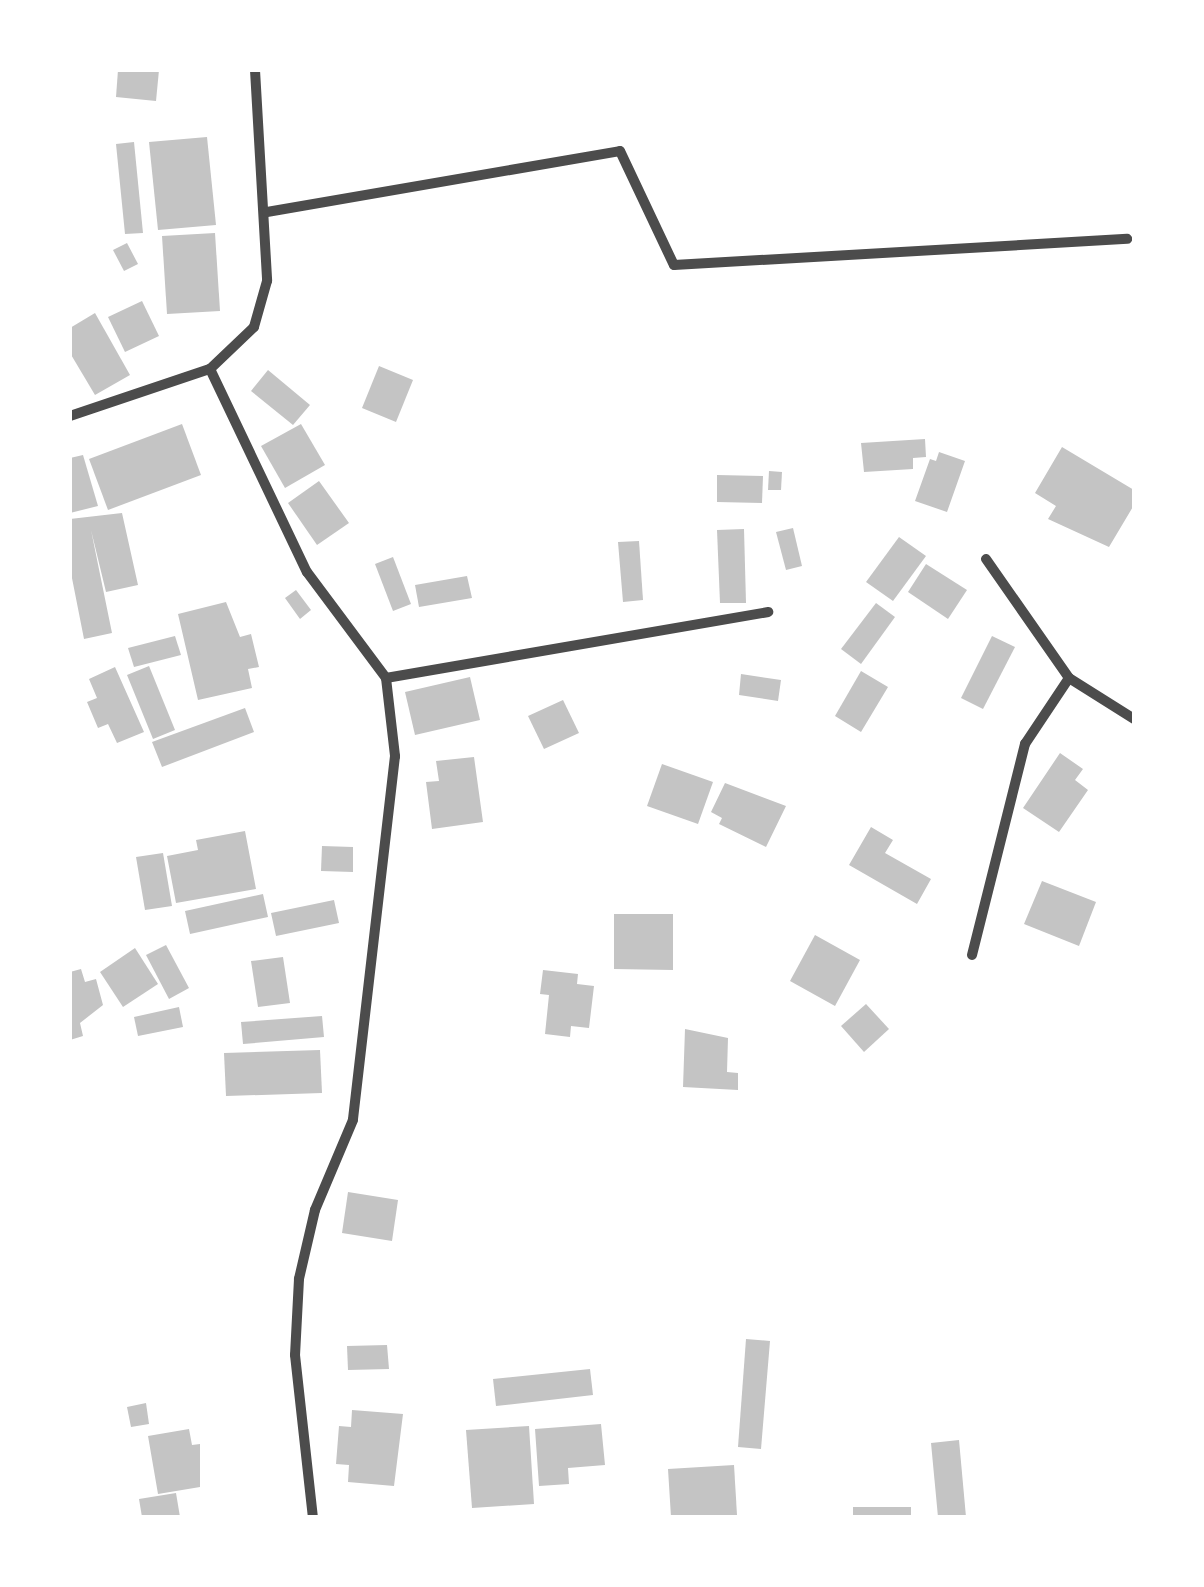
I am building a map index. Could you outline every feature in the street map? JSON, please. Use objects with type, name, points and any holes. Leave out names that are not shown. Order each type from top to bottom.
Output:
[{"type":"street","points":[[70,416],[210,369],[254,327],[267,281],[267,212],[255,70]]},
{"type":"street","points":[[267,212],[620,151],[674,265],[1127,239]]},
{"type":"street","points":[[210,369],[308,572],[386,678],[395,756],[353,1120],[315,1210],[299,1280],[295,1355],[313,1517]]},
{"type":"street","points":[[986,559],[1070,678],[1134,719]]},
{"type":"street","points":[[386,678],[768,612]]},
{"type":"street","points":[[972,955],[1024,744],[1070,678]]},
{"type":"building","points":[[118,70],[159,70],[156,101],[116,97]]},
{"type":"building","points":[[207,137],[216,225],[158,230],[149,142]]},
{"type":"building","points":[[134,142],[143,233],[125,234],[116,144]]},
{"type":"building","points":[[215,233],[220,311],[167,314],[162,236]]},
{"type":"building","points":[[127,243],[138,264],[124,271],[113,250]]},
{"type":"building","points":[[142,301],[159,336],[125,352],[108,317]]},
{"type":"building","points":[[95,313],[130,375],[95,395],[70,353],[70,328]]},
{"type":"building","points":[[379,366],[413,380],[396,422],[362,408]]},
{"type":"building","points":[[268,370],[310,405],[293,425],[251,391]]},
{"type":"building","points":[[182,424],[201,475],[108,510],[89,459]]},
{"type":"building","points":[[301,424],[325,465],[285,488],[261,446]]},
{"type":"building","points":[[925,439],[926,457],[913,458],[913,469],[864,472],[861,443]]},
{"type":"building","points":[[1062,447],[1134,490],[1134,505],[1109,547],[1048,519],[1056,506],[1035,493]]},
{"type":"building","points":[[939,452],[965,461],[947,512],[915,501],[930,459],[936,461]]},
{"type":"building","points":[[83,455],[98,506],[70,513],[70,458]]},
{"type":"building","points":[[769,471],[782,472],[781,490],[768,490]]},
{"type":"building","points":[[717,475],[763,476],[762,503],[717,502]]},
{"type":"building","points":[[319,481],[349,523],[317,545],[288,503]]},
{"type":"building","points":[[122,513],[138,585],[106,592],[91,530],[112,633],[84,639],[70,568],[70,519]]},
{"type":"building","points":[[793,528],[802,566],[786,570],[776,532]]},
{"type":"building","points":[[744,529],[746,603],[720,603],[717,530]]},
{"type":"building","points":[[899,537],[926,556],[893,601],[866,582]]},
{"type":"building","points":[[639,541],[643,600],[623,602],[618,542]]},
{"type":"building","points":[[393,557],[411,604],[393,611],[375,564]]},
{"type":"building","points":[[926,564],[967,590],[948,619],[908,592]]},
{"type":"building","points":[[467,576],[472,598],[419,607],[415,585]]},
{"type":"building","points":[[296,590],[311,610],[300,619],[285,598]]},
{"type":"building","points":[[226,602],[240,637],[251,634],[259,667],[248,669],[252,688],[198,700],[178,614]]},
{"type":"building","points":[[876,603],[895,617],[861,664],[841,649]]},
{"type":"building","points":[[175,636],[181,655],[134,667],[128,648]]},
{"type":"building","points":[[992,636],[1015,647],[983,709],[961,698]]},
{"type":"building","points":[[149,666],[175,730],[153,739],[127,675]]},
{"type":"building","points":[[115,667],[144,732],[117,743],[108,724],[98,728],[87,702],[97,698],[89,679]]},
{"type":"building","points":[[861,671],[888,687],[861,732],[835,716]]},
{"type":"building","points":[[741,674],[781,680],[778,701],[739,695]]},
{"type":"building","points":[[470,677],[480,720],[415,735],[405,692]]},
{"type":"building","points":[[563,700],[579,733],[544,749],[528,716]]},
{"type":"building","points":[[245,708],[254,732],[162,767],[152,742]]},
{"type":"building","points":[[1060,753],[1083,769],[1075,780],[1088,790],[1059,832],[1023,808]]},
{"type":"building","points":[[474,757],[483,822],[432,829],[426,782],[439,781],[436,761]]},
{"type":"building","points":[[662,764],[713,782],[698,824],[647,806]]},
{"type":"building","points":[[725,783],[786,806],[766,847],[719,824],[722,818],[711,812]]},
{"type":"building","points":[[871,827],[893,840],[885,853],[931,879],[917,904],[849,865]]},
{"type":"building","points":[[245,831],[256,889],[176,903],[167,856],[198,850],[196,840]]},
{"type":"building","points":[[322,846],[353,847],[353,872],[321,871]]},
{"type":"building","points":[[163,853],[172,906],[145,910],[136,857]]},
{"type":"building","points":[[1042,881],[1096,902],[1079,946],[1024,924]]},
{"type":"building","points":[[263,894],[268,917],[190,934],[185,911]]},
{"type":"building","points":[[334,900],[339,923],[276,936],[271,913]]},
{"type":"building","points":[[614,914],[673,914],[673,970],[614,969]]},
{"type":"building","points":[[815,935],[860,960],[835,1006],[790,981]]},
{"type":"building","points":[[166,945],[189,988],[169,999],[146,955]]},
{"type":"building","points":[[135,948],[158,984],[123,1007],[100,972]]},
{"type":"building","points":[[283,957],[290,1003],[258,1007],[251,961]]},
{"type":"building","points":[[81,969],[85,982],[96,979],[103,1005],[80,1023],[83,1036],[70,1040],[70,972]]},
{"type":"building","points":[[543,970],[578,974],[577,984],[594,986],[589,1028],[571,1026],[570,1037],[545,1034],[549,995],[540,994]]},
{"type":"building","points":[[866,1004],[889,1029],[864,1052],[841,1026]]},
{"type":"building","points":[[179,1007],[183,1027],[138,1036],[134,1017]]},
{"type":"building","points":[[322,1016],[324,1037],[243,1044],[241,1022]]},
{"type":"building","points":[[685,1029],[728,1038],[727,1072],[738,1073],[738,1090],[683,1087]]},
{"type":"building","points":[[320,1050],[322,1093],[226,1096],[224,1053]]},
{"type":"building","points":[[348,1192],[398,1200],[392,1241],[342,1233]]},
{"type":"building","points":[[746,1339],[770,1341],[761,1449],[738,1447]]},
{"type":"building","points":[[387,1345],[389,1369],[348,1370],[347,1346]]},
{"type":"building","points":[[590,1369],[593,1395],[496,1406],[493,1379]]},
{"type":"building","points":[[146,1403],[149,1424],[131,1427],[127,1407]]},
{"type":"building","points":[[352,1410],[403,1414],[394,1486],[348,1482],[349,1465],[336,1464],[339,1426],[351,1427]]},
{"type":"building","points":[[601,1424],[605,1465],[568,1468],[569,1484],[539,1486],[535,1429]]},
{"type":"building","points":[[529,1426],[534,1504],[472,1508],[466,1430]]},
{"type":"building","points":[[189,1429],[192,1445],[200,1444],[200,1487],[158,1494],[148,1436]]},
{"type":"building","points":[[959,1440],[966,1517],[938,1517],[931,1443]]},
{"type":"building","points":[[734,1465],[737,1515],[671,1517],[668,1469]]},
{"type":"building","points":[[176,1493],[180,1517],[142,1517],[139,1499]]},
{"type":"building","points":[[853,1507],[911,1507],[911,1517],[853,1517]]}]
